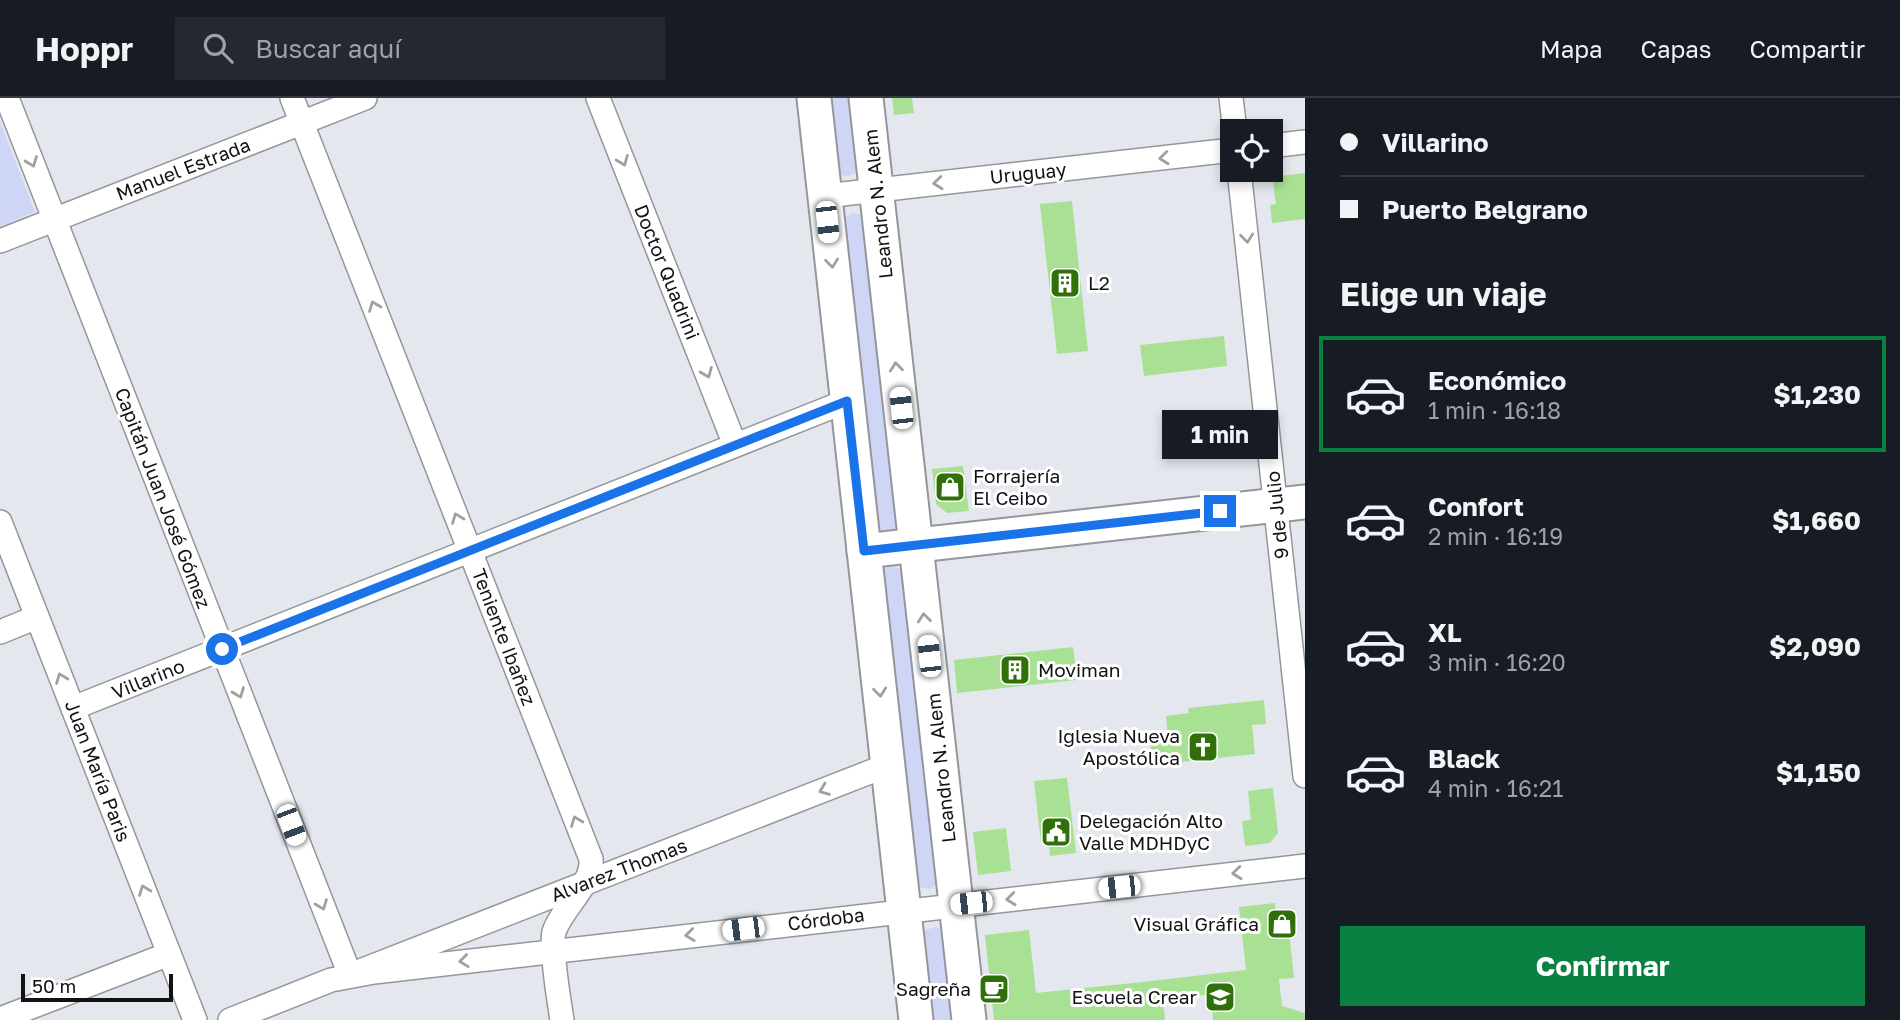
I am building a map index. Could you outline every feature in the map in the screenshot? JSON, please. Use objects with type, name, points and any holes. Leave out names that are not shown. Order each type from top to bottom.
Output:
[{"type":"main road","points":[[814,98],[916,1020]]},
{"type":"main road","name":"Leandro N. Alem","points":[[866,98],[970,1020]]},
{"type":"main road","points":[[864,551],[1290,504]]},
{"type":"street","name":"Capitán Juan José Gómez","points":[[7,98],[350,975]]},
{"type":"street","name":"Teniente Ibañez","points":[[292,98],[588,853],[590,872],[555,929],[553,940],[562,1020]]},
{"type":"street","name":"Manuel Estrada","points":[[0,241],[365,98]]},
{"type":"street","name":"Doctor Quadrini","points":[[598,98],[735,445]]},
{"type":"street","points":[[1231,98],[1234,119]]},
{"type":"street","points":[[1283,145],[1305,142]]},
{"type":"street","name":"Uruguay","points":[[825,196],[1220,151]]},
{"type":"street","name":"9 de Julio","points":[[1241,182],[1290,504],[1305,776]]},
{"type":"street","name":"Villarino","points":[[73,708],[847,401]]},
{"type":"street","name":"Juan María Paris","points":[[0,522],[195,1020]]},
{"type":"street","points":[[0,632],[37,617]]},
{"type":"street","name":"Alvarez Thomas","points":[[350,975],[888,765]]},
{"type":"street","name":"Córdoba","points":[[230,1020],[350,975],[1305,866]]},
{"type":"street","points":[[0,1019],[169,954]]},
{"type":"shaded area","points":[[822,98],[856,98],[860,168],[853,175],[838,174]]},
{"type":"shaded area","points":[[0,122],[35,212],[0,226]]},
{"type":"shaded area","points":[[853,213],[863,215],[899,528],[888,532],[876,530],[842,219]]},
{"type":"shaded area","points":[[891,566],[904,570],[939,883],[930,889],[917,887],[882,570]]},
{"type":"shaded area","points":[[935,927],[945,931],[959,1020],[926,1020],[920,935],[923,931]]},
{"type":"building","points":[[892,98],[912,98],[914,113],[894,115]]},
{"type":"building","points":[[1305,173],[1305,219],[1272,223],[1270,205],[1276,204],[1273,183],[1283,182],[1283,176]]},
{"type":"building","name":"L2","points":[[1072,201],[1088,351],[1057,354],[1040,204]]},
{"type":"building","points":[[1224,336],[1227,366],[1144,376],[1140,345]]},
{"type":"building","name":"Forrajería El Ceibo","points":[[963,466],[969,511],[947,513],[936,504],[932,469]]},
{"type":"building","name":"Moviman","points":[[1073,647],[1077,680],[957,693],[954,660]]},
{"type":"building","points":[[1264,700],[1266,724],[1252,725],[1255,754],[1153,765],[1150,740],[1168,738],[1166,716],[1189,713],[1188,708]]},
{"type":"building","points":[[1067,778],[1076,853],[1050,856],[1049,843],[1041,843],[1034,781]]},
{"type":"building","points":[[1273,788],[1278,833],[1270,843],[1245,846],[1242,821],[1251,820],[1248,791]]},
{"type":"building","points":[[1006,828],[1011,871],[978,875],[973,832]]},
{"type":"building","points":[[1275,903],[1276,914],[1287,912],[1294,978],[1279,979],[1282,1006],[1305,1013],[1305,1020],[1213,1020],[1211,994],[1163,1000],[1165,1020],[994,1020],[985,935],[1029,930],[1036,993],[1142,982],[1246,970],[1239,907]]},
{"type":"place","name":"L2","points":[[1065,283]]},
{"type":"place","name":"Forrajería El Ceibo","points":[[950,487]]},
{"type":"place","name":"Moviman","points":[[1015,670]]},
{"type":"place","name":"Iglesia Nueva Apostólica","points":[[1203,747]]},
{"type":"place","name":"Delegación Alto Valle MDHDyC","points":[[1056,832]]},
{"type":"place","name":"Visual Gráfica","points":[[1282,924]]},
{"type":"place","name":"Sagreña","points":[[994,989]]},
{"type":"place","name":"Escuela Crear","points":[[1220,997]]},
{"type":"route","points":[[222,649],[847,401],[864,551],[1220,511]]}]
